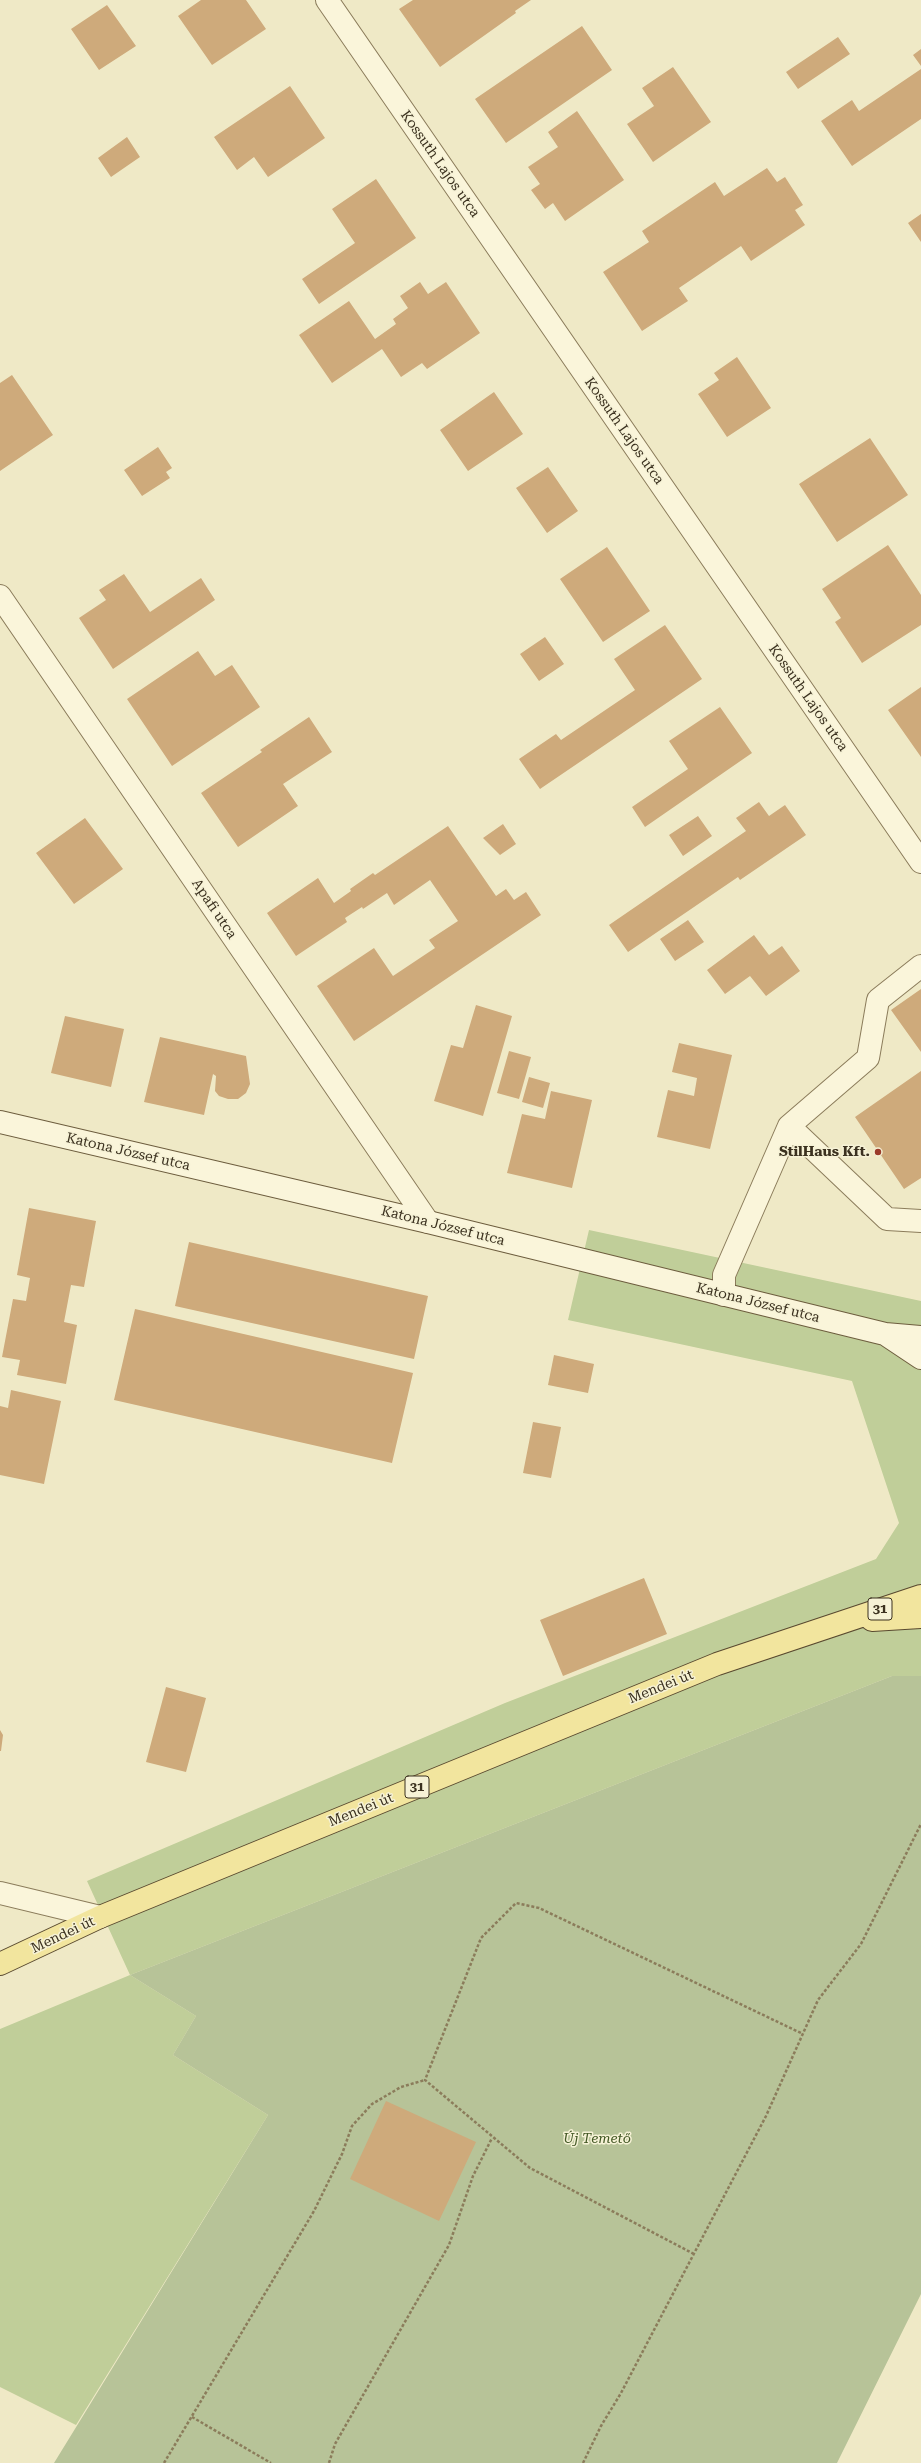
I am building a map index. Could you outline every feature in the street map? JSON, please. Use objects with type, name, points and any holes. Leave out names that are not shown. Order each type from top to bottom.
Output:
[{"type":"main road","name":"31","points":[[839,1623],[921,1596]]},
{"type":"main road","name":"31","points":[[839,1623],[921,1617]]},
{"type":"main road","name":"Mendei út","points":[[0,1964],[100,1917],[717,1664],[839,1623]]},
{"type":"street","name":"Kossuth Lajos utca","points":[[327,0],[921,862]]},
{"type":"street","name":"Apafi utca","points":[[0,596],[428,1222]]},
{"type":"street","points":[[724,1295],[724,1275],[789,1126],[868,1058],[878,1000],[921,966]]},
{"type":"street","name":"Katona József utca","points":[[0,1122],[428,1222],[885,1334],[921,1337]]},
{"type":"street","points":[[789,1126],[887,1219],[921,1221]]},
{"type":"street","name":"Katona József utca","points":[[885,1334],[921,1358]]},
{"type":"street","points":[[0,1893],[100,1917]]},
{"type":"path","points":[[583,2463],[601,2426],[621,2393],[766,2116],[818,2000],[861,1944],[921,1824]]},
{"type":"path","points":[[425,2080],[481,1938],[516,1902],[540,1908],[803,2034]]},
{"type":"path","points":[[425,2080],[492,2138],[530,2168],[694,2254]]},
{"type":"path","points":[[164,2463],[314,2211],[342,2154],[352,2126],[372,2104],[401,2088],[425,2080]]},
{"type":"path","points":[[329,2463],[335,2444],[449,2245],[473,2176],[492,2138]]},
{"type":"path","points":[[192,2417],[271,2463]]},
{"type":"green space","points":[[589,1230],[921,1301],[921,1676],[892,1676],[130,1975],[87,1881],[505,1703],[876,1559],[899,1523],[852,1381],[568,1320]]},
{"type":"green space","name":"Új Temető","points":[[892,1676],[921,1676],[921,2294],[837,2463],[54,2463],[268,2115],[173,2055],[196,2016],[130,1975]]},
{"type":"green space","points":[[130,1975],[196,2016],[173,2055],[268,2115],[76,2425],[0,2387],[0,2029]]},
{"type":"building","points":[[201,0],[246,0],[266,29],[212,65],[178,16]]},
{"type":"building","points":[[413,0],[531,0],[515,11],[516,13],[440,67],[399,9]]},
{"type":"building","points":[[107,5],[136,46],[99,70],[71,29]]},
{"type":"building","points":[[582,26],[612,70],[506,143],[475,99]]},
{"type":"building","points":[[838,37],[850,54],[798,89],[786,72]]},
{"type":"building","points":[[921,49],[921,66],[913,55]]},
{"type":"building","points":[[673,67],[711,122],[653,162],[627,124],[654,106],[642,88]]},
{"type":"building","points":[[921,69],[921,119],[852,166],[821,121],[852,100],[859,111]]},
{"type":"building","points":[[290,86],[325,138],[268,177],[254,157],[237,170],[214,137]]},
{"type":"building","points":[[577,111],[624,180],[565,221],[553,203],[545,209],[531,190],[540,184],[528,167],[558,147],[548,132]]},
{"type":"building","points":[[127,137],[140,157],[111,177],[98,158]]},
{"type":"building","points":[[767,168],[777,182],[785,177],[803,205],[795,210],[805,225],[751,261],[741,246],[679,288],[688,301],[642,331],[603,272],[649,242],[642,231],[715,182],[724,196]]},
{"type":"building","points":[[376,179],[416,238],[319,304],[302,279],[355,243],[332,209]]},
{"type":"building","points":[[921,214],[921,242],[908,223]]},
{"type":"building","points":[[420,282],[428,294],[446,282],[480,333],[427,369],[422,363],[401,377],[382,349],[332,383],[299,335],[349,301],[375,339],[396,324],[393,319],[408,308],[400,296]]},
{"type":"building","points":[[737,357],[771,408],[727,437],[698,394],[719,380],[714,373]]},
{"type":"building","points":[[12,375],[53,435],[0,471],[0,383]]},
{"type":"building","points":[[494,392],[523,434],[468,471],[440,430]]},
{"type":"building","points":[[870,438],[908,495],[837,542],[799,484]]},
{"type":"building","points":[[158,447],[172,468],[166,472],[170,478],[142,496],[124,470]]},
{"type":"building","points":[[548,467],[578,511],[547,533],[516,488]]},
{"type":"building","points":[[888,545],[921,595],[921,625],[862,663],[835,622],[841,618],[822,589]]},
{"type":"building","points":[[607,547],[650,611],[603,642],[560,579]]},
{"type":"building","points":[[124,574],[150,612],[201,578],[215,600],[113,669],[79,618],[106,600],[99,590]]},
{"type":"building","points":[[665,625],[702,679],[540,789],[519,759],[556,734],[561,740],[635,690],[614,659]]},
{"type":"building","points":[[545,637],[564,664],[539,681],[520,654]]},
{"type":"building","points":[[198,651],[215,676],[232,665],[260,707],[172,766],[127,699]]},
{"type":"building","points":[[921,687],[921,757],[888,710]]},
{"type":"building","points":[[720,707],[752,753],[645,827],[632,807],[688,769],[669,741]]},
{"type":"building","points":[[309,717],[332,752],[283,784],[298,806],[238,847],[201,793],[262,752],[260,750]]},
{"type":"building","points":[[759,802],[769,816],[785,805],[806,835],[740,880],[738,877],[628,952],[609,925],[746,831],[736,818]]},
{"type":"building","points":[[698,816],[712,836],[683,856],[669,835]]},
{"type":"building","points":[[85,818],[123,869],[74,904],[36,853]]},
{"type":"building","points":[[503,824],[516,844],[500,855],[483,838]]},
{"type":"building","points":[[448,826],[496,896],[506,889],[514,900],[526,892],[541,915],[354,1041],[317,986],[374,948],[393,976],[435,948],[429,940],[458,921],[430,880],[394,905],[387,893],[363,909],[362,907],[345,918],[347,922],[296,956],[267,913],[318,878],[334,903],[351,891],[350,889],[373,873],[375,875]]},
{"type":"building","points":[[688,920],[704,942],[675,961],[660,939]]},
{"type":"building","points":[[754,935],[769,955],[782,946],[800,971],[766,996],[750,976],[725,994],[707,970]]},
{"type":"building","points":[[921,989],[921,1052],[891,1010]]},
{"type":"building","points":[[476,1005],[512,1016],[483,1116],[434,1101],[451,1045],[463,1048]]},
{"type":"building","points":[[65,1016],[124,1029],[111,1087],[51,1073]]},
{"type":"building","points":[[160,1037],[246,1056],[250,1084],[246,1093],[238,1099],[228,1099],[219,1096],[215,1091],[216,1076],[213,1074],[204,1115],[144,1102]]},
{"type":"building","points":[[679,1043],[732,1055],[710,1149],[657,1137],[668,1090],[694,1096],[697,1078],[672,1072]]},
{"type":"building","points":[[509,1051],[531,1057],[519,1099],[497,1093]]},
{"type":"building","points":[[921,1071],[921,1178],[904,1189],[855,1117]]},
{"type":"building","points":[[529,1077],[550,1083],[543,1108],[522,1102]]},
{"type":"building","points":[[551,1091],[592,1100],[572,1188],[507,1173],[522,1114],[545,1119]]},
{"type":"building","points":[[29,1208],[96,1221],[84,1287],[71,1285],[64,1322],[77,1325],[66,1384],[17,1375],[20,1360],[2,1357],[13,1299],[26,1301],[30,1278],[17,1275]]},
{"type":"building","points":[[189,1242],[428,1296],[414,1359],[175,1306]]},
{"type":"building","points":[[135,1309],[413,1373],[392,1463],[114,1400]]},
{"type":"building","points":[[554,1355],[594,1364],[588,1393],[548,1385]]},
{"type":"building","points":[[11,1390],[61,1401],[44,1484],[0,1475],[0,1406],[8,1408]]},
{"type":"building","points":[[533,1422],[561,1427],[551,1478],[523,1473]]},
{"type":"building","points":[[644,1578],[667,1634],[563,1676],[540,1620]]},
{"type":"building","points":[[166,1687],[206,1698],[186,1772],[146,1762]]},
{"type":"building","points":[[0,1730],[3,1735],[1,1751],[0,1751]]},
{"type":"building","points":[[386,2101],[476,2142],[439,2221],[350,2179]]},
{"type":"place","name":"StilHaus Kft.","points":[[878,1152]]}]
